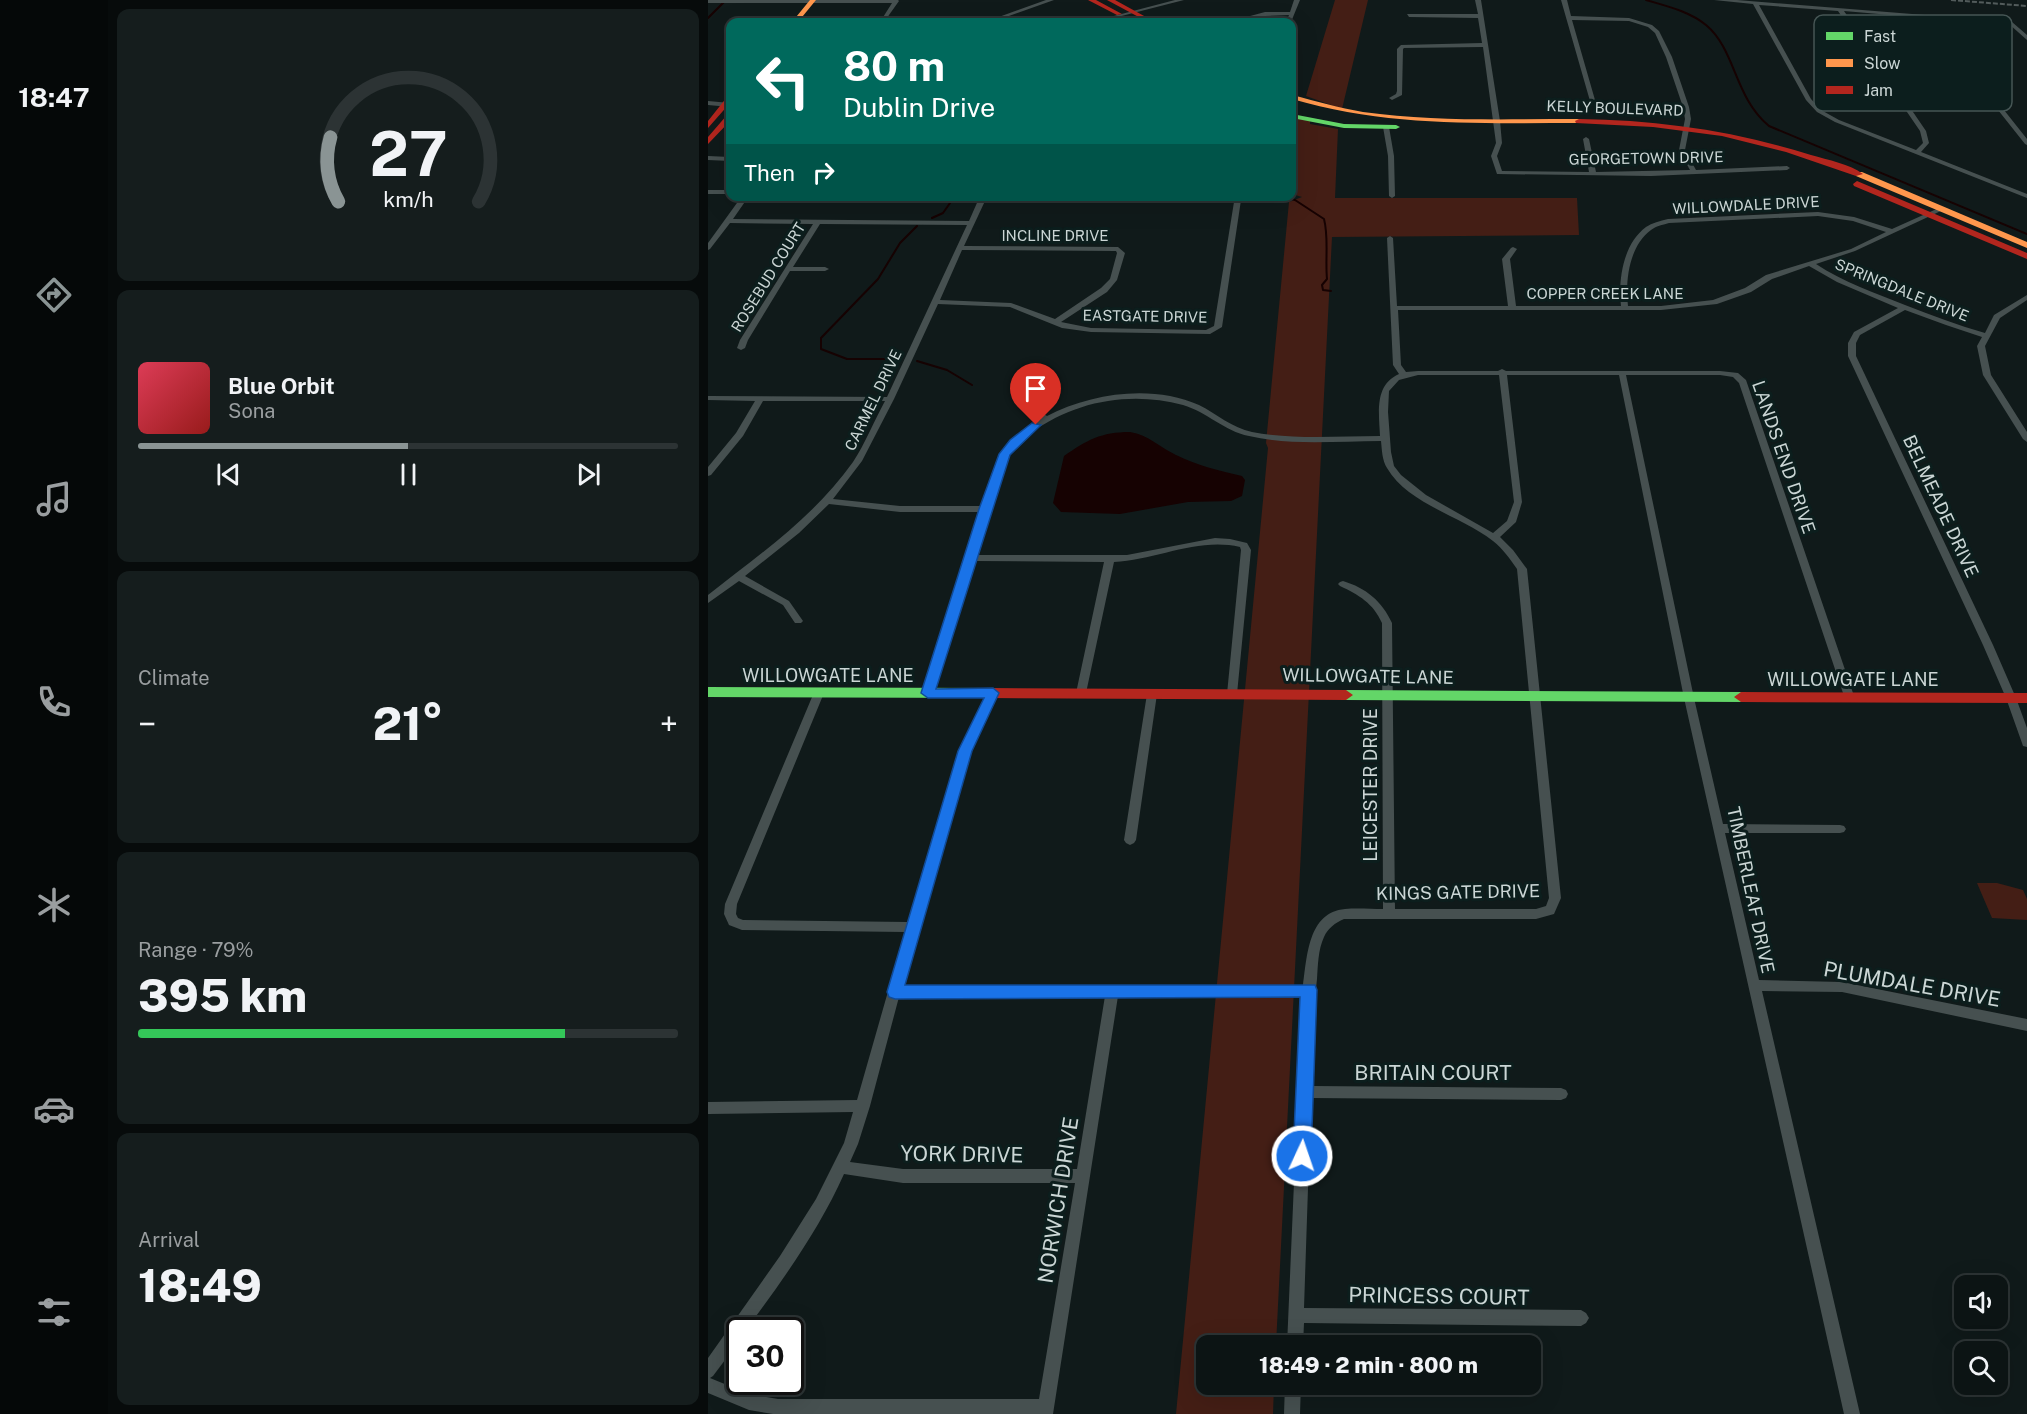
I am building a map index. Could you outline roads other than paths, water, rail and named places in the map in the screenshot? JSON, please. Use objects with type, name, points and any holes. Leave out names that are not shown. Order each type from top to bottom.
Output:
[{"type":"main road","points":[[1091,0],[1129,17]]},
{"type":"main road","points":[[1110,0],[1129,17]]},
{"type":"main road","points":[[799,18],[818,1]]},
{"type":"main road","points":[[808,18],[818,1]]},
{"type":"main road","name":"KELLY BOULEVARD","points":[[1296,98],[1326,109],[1363,116],[1498,125]]},
{"type":"main road","points":[[708,126],[725,107]]},
{"type":"main road","points":[[708,142],[725,107]]},
{"type":"main road","name":"KELLY BOULEVARD","points":[[1296,117],[1325,124],[1386,127],[1632,122],[1753,138],[1797,150],[2027,256]]},
{"type":"main road","name":"KELLY BOULEVARD","points":[[1935,212],[2027,245]]},
{"type":"main road","name":"WILLOWGATE LANE","points":[[708,692],[1388,693],[1534,698],[1849,696],[2027,698]]},
{"type":"street","points":[[1032,0],[1039,3]]},
{"type":"street","points":[[999,18],[1052,0]]},
{"type":"street","points":[[1129,17],[1181,0]]},
{"type":"street","points":[[1290,18],[1297,0]]},
{"type":"street","points":[[1478,0],[1498,125]]},
{"type":"street","points":[[1564,0],[1571,18],[1592,100]]},
{"type":"street","points":[[1717,0],[1902,15]]},
{"type":"street","points":[[708,1],[896,2],[885,18]]},
{"type":"street","points":[[1755,3],[1814,106]]},
{"type":"street","points":[[1840,10],[1843,15]]},
{"type":"street","points":[[1248,18],[1265,14],[1292,13]]},
{"type":"street","points":[[1409,15],[1481,16]]},
{"type":"street","points":[[1571,18],[1624,19],[1642,23],[1659,34],[1686,107],[1686,129],[1682,150],[1694,172]]},
{"type":"street","points":[[2012,25],[2027,38]]},
{"type":"street","points":[[1392,98],[1399,95],[1400,91],[1400,49],[1403,46],[1485,45]]},
{"type":"street","points":[[708,103],[725,107]]},
{"type":"street","points":[[1822,111],[1837,121],[2027,196]]},
{"type":"street","points":[[1910,111],[1923,130],[1926,143],[1917,152]]},
{"type":"street","points":[[2002,111],[2027,143]]},
{"type":"street","name":"GEORGETOWN DRIVE","points":[[1498,125],[1495,167],[1499,173],[1593,174],[1787,168]]},
{"type":"street","points":[[1386,127],[1391,156],[1392,196]]},
{"type":"street","points":[[1586,139],[1593,174]]},
{"type":"street","points":[[708,158],[726,159]]},
{"type":"street","points":[[708,192],[726,192]]},
{"type":"street","points":[[708,248],[743,201]]},
{"type":"street","name":"CARMEL DRIVE","points":[[708,600],[796,531],[827,501],[867,447],[981,201]]},
{"type":"street","name":"EASTGATE DRIVE","points":[[935,302],[1003,304],[1024,308],[1065,326],[1090,330],[1215,330],[1218,327],[1238,201]]},
{"type":"street","name":"COPPER CREEK LANE","points":[[1394,308],[1679,307],[1714,302],[1748,290],[1769,277],[1812,265],[1894,232],[1935,212]]},
{"type":"street","name":"WILLOWDALE DRIVE","points":[[1625,308],[1622,286],[1624,273],[1640,237],[1649,228],[1668,221],[1818,214],[1854,219],[1894,232]]},
{"type":"street","points":[[729,221],[971,223]]},
{"type":"street","name":"ROSEBUD COURT","points":[[741,348],[818,221]]},
{"type":"street","points":[[1390,238],[1397,365],[1403,374]]},
{"type":"street","name":"INCLINE DRIVE","points":[[960,248],[1118,249],[1121,253],[1113,280],[1104,290],[1056,322]]},
{"type":"street","points":[[1512,307],[1506,255],[1513,249]]},
{"type":"street","name":"SPRINGDALE DRIVE","points":[[1812,265],[1833,278],[1949,325],[1985,335]]},
{"type":"street","points":[[790,269],[825,269]]},
{"type":"street","points":[[2027,297],[1997,317],[1985,335],[1981,346],[1987,375],[2027,439]]},
{"type":"street","name":"BELMEADE DRIVE","points":[[1905,307],[1857,334],[1852,343],[1852,356],[2011,698],[2027,743]]},
{"type":"street","points":[[1494,537],[1511,522],[1518,502],[1502,371]]},
{"type":"street","name":"LANDS END DRIVE","points":[[1403,374],[1502,371],[1735,375],[1743,382],[1849,696]]},
{"type":"street","name":"TIMBERLEAF DRIVE","points":[[1622,373],[1689,698],[1852,1414]]},
{"type":"street","name":"KINGS GATE DRIVE","points":[[1295,1335],[1309,990],[1320,928],[1331,917],[1343,914],[1536,914],[1550,910],[1555,898],[1522,569],[1512,553],[1494,537],[1440,506],[1400,478],[1389,465],[1384,395],[1389,383],[1403,374]]},
{"type":"street","points":[[928,693],[985,509],[1005,454],[1014,442],[1046,418],[1092,401],[1142,397],[1188,405],[1208,414],[1227,429],[1249,434],[1284,438],[1386,438]]},
{"type":"street","points":[[708,398],[890,399]]},
{"type":"street","points":[[708,473],[740,434],[760,399]]},
{"type":"street","points":[[1022,402],[1046,418]]},
{"type":"street","points":[[827,501],[900,509],[985,509]]},
{"type":"street","points":[[971,558],[1110,558],[1143,556],[1202,543],[1244,545],[1246,550],[1232,694]]},
{"type":"street","points":[[1081,693],[1110,558]]},
{"type":"street","points":[[738,576],[786,603],[798,621]]},
{"type":"street","name":"LEICESTER DRIVE","points":[[1343,584],[1369,596],[1382,610],[1387,624],[1389,913]]},
{"type":"street","points":[[819,693],[731,904],[730,914],[733,921],[742,925],[914,927]]},
{"type":"street","points":[[708,1371],[713,1354],[775,1276],[841,1167],[862,1106],[965,751],[993,693]]},
{"type":"street","points":[[1130,840],[1152,693]]},
{"type":"street","points":[[1720,828],[1840,829]]},
{"type":"street","name":"PLUMDALE DRIVE","points":[[1753,985],[1842,987],[2027,1025]]},
{"type":"street","points":[[895,992],[1309,990]]},
{"type":"street","name":"NORWICH DRIVE","points":[[1045,1411],[1112,992]]},
{"type":"street","name":"BRITAIN COURT","points":[[1304,1092],[1561,1094]]},
{"type":"street","points":[[708,1108],[862,1106]]},
{"type":"street","name":"YORK DRIVE","points":[[841,1167],[903,1176],[1083,1176]]},
{"type":"street","name":"PRINCESS COURT","points":[[1296,1315],[1581,1318]]},
{"type":"street","points":[[708,1385],[749,1402],[778,1407],[1045,1411]]},
{"type":"street","points":[[1292,1414],[1293,1395]]},
{"type":"waterway","points":[[1646,0],[1685,13],[1699,20],[1716,35],[1724,47],[1749,102],[1769,126],[2027,234]]},
{"type":"waterway","points":[[708,18],[724,2]]},
{"type":"waterway","points":[[932,218],[943,213],[951,201]]},
{"type":"waterway","points":[[1296,201],[1324,219],[1327,279],[1322,285],[1323,290],[1331,291]]},
{"type":"waterway","points":[[894,359],[847,359],[821,349],[821,338],[878,279],[900,243],[917,226]]},
{"type":"waterway","points":[[917,361],[947,370],[972,385]]},
{"type":"railway","points":[[1951,0],[2027,6]]}]
